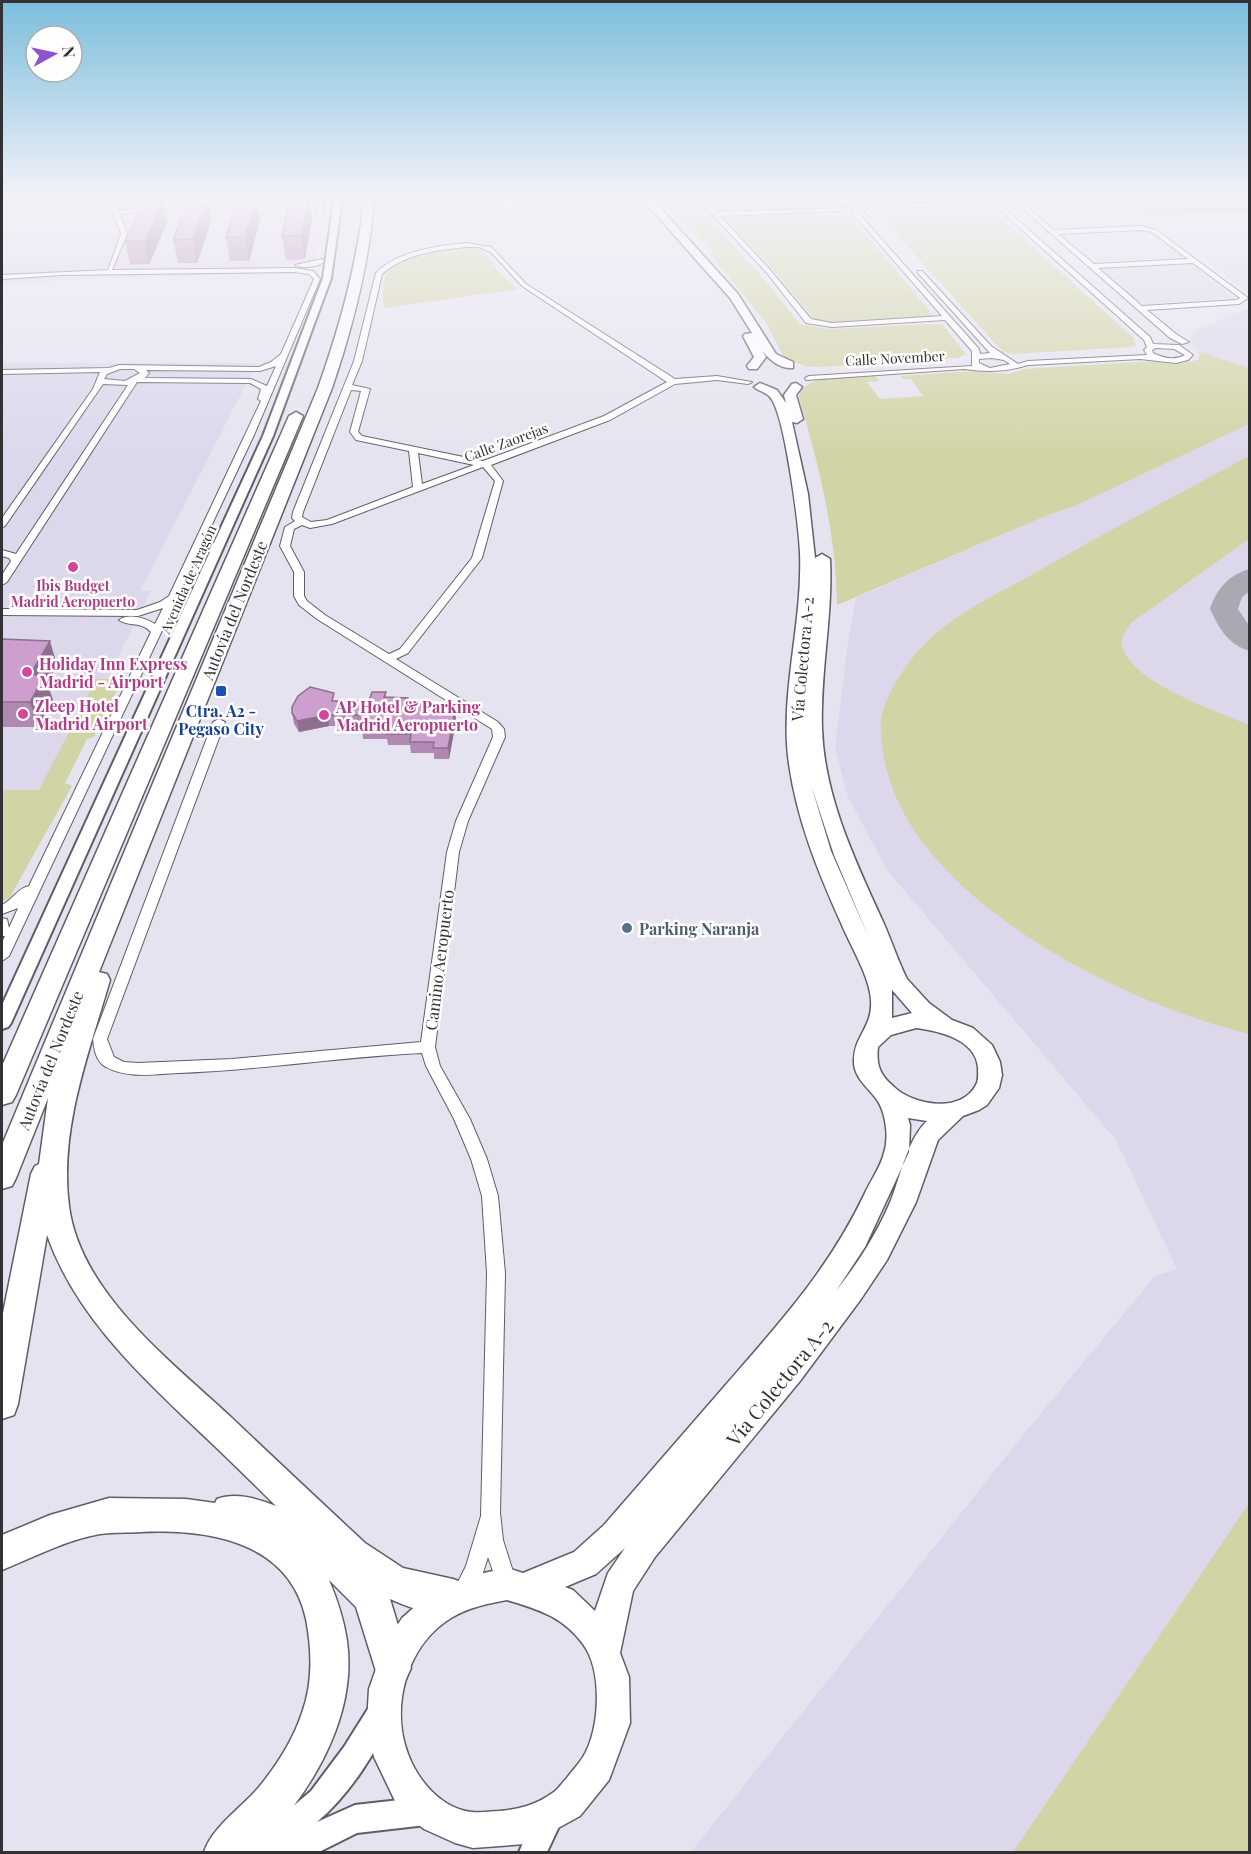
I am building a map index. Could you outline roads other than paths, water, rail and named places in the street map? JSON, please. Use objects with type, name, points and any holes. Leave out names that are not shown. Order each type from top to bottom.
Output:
[{"type":"highway","name":"Autovía del Nordeste","points":[[2,1095],[288,436],[331,321],[341,287]]},
{"type":"highway","name":"Autovía del Nordeste","points":[[2,1178],[325,388],[348,322],[357,287]]},
{"type":"highway","points":[[2,1404],[29,1250],[63,1090],[156,802]]},
{"type":"highway","points":[[63,1090],[52,1183],[58,1225],[77,1274],[113,1321],[153,1365],[352,1555],[379,1576],[410,1591],[458,1595]]},
{"type":"highway","points":[[2,1552],[50,1532],[93,1518],[158,1506],[204,1506],[264,1518],[312,1544],[345,1570],[371,1597],[392,1668]]},
{"type":"highway","points":[[93,1518],[199,1516],[243,1527],[275,1544],[297,1561],[310,1579],[319,1598],[327,1625],[331,1651],[330,1678],[317,1728],[304,1757],[284,1788],[261,1816],[224,1852]]},
{"type":"main road","points":[[715,287],[742,322],[760,357],[751,377]]},
{"type":"main road","points":[[726,287],[772,356],[799,375]]},
{"type":"main road","points":[[751,377],[766,364],[799,375]]},
{"type":"main road","points":[[751,377],[779,389],[799,375]]},
{"type":"main road","name":"Vía Colectora A-2","points":[[799,375],[790,398],[813,484],[822,563],[822,618],[813,695],[813,732],[825,805],[837,843],[901,987],[921,1010],[943,1023]]},
{"type":"main road","name":"Vía Colectora A-2","points":[[751,377],[778,399],[786,423],[799,484],[808,563],[806,617],[796,693],[798,764],[807,807],[819,844],[881,990],[884,1003],[883,1016],[875,1035]]},
{"type":"main road","points":[[916,1020],[943,1023],[974,1040],[982,1050],[991,1071],[985,1092],[977,1100],[954,1111],[927,1112],[900,1105],[871,1081],[864,1061],[865,1052],[875,1035],[886,1027],[916,1020]]},
{"type":"main road","name":"Vía Colectora A-2","points":[[519,1585],[585,1563],[615,1536],[798,1321],[856,1239],[897,1152],[898,1125],[889,1098]]},
{"type":"main road","name":"Vía Colectora A-2","points":[[605,1649],[619,1584],[644,1546],[790,1372],[852,1291],[883,1242],[903,1202],[928,1135],[954,1111]]},
{"type":"main road","points":[[519,1585],[567,1602],[582,1615],[605,1649],[612,1670],[615,1693],[614,1717],[609,1741],[600,1763],[586,1784],[570,1802],[550,1816],[530,1825],[508,1830],[487,1832],[466,1829],[428,1810],[411,1795],[398,1775],[389,1754],[384,1731],[383,1707],[392,1668],[402,1646],[433,1610],[458,1595],[478,1587],[519,1585]]},
{"type":"street","points":[[2,956],[250,435],[284,354],[318,287]]},
{"type":"street","points":[[250,435],[283,375],[319,287]]},
{"type":"street","name":"Avenida de Aragón","points":[[2,1023],[268,436],[319,287]]},
{"type":"street","points":[[301,522],[297,518],[298,512],[358,361],[375,287]]},
{"type":"street","points":[[526,287],[673,382]]},
{"type":"street","points":[[781,287],[809,321],[832,325],[948,318]]},
{"type":"street","points":[[920,287],[976,351],[975,364],[983,369]]},
{"type":"street","points":[[933,287],[988,348],[1013,362],[1014,367],[1033,363],[1140,357],[1180,360],[1188,357],[1188,352],[1173,336],[1116,287]]},
{"type":"street","points":[[1088,287],[1147,339],[1150,354],[1159,358]]},
{"type":"street","points":[[1103,287],[1152,332]]},
{"type":"street","points":[[1141,308],[1244,300],[1230,287]]},
{"type":"street","points":[[1160,339],[1182,345]]},
{"type":"street","points":[[1002,357],[1028,358],[1182,345]]},
{"type":"street","points":[[2,374],[108,370],[125,367],[260,369],[274,364],[284,354]]},
{"type":"street","name":"Calle November","points":[[799,375],[818,370],[1002,357]]},
{"type":"street","name":"Calle November","points":[[799,375],[963,367],[1001,370],[1014,367]]},
{"type":"street","points":[[2,582],[136,380],[144,375],[145,373],[140,368]]},
{"type":"street","points":[[236,381],[250,374],[243,369]]},
{"type":"street","points":[[2,524],[108,370]]},
{"type":"street","points":[[2,374],[101,378],[116,383],[136,380],[251,381],[265,389],[261,409]]},
{"type":"street","name":"Calle Zaorejas","points":[[301,522],[310,525],[329,522],[607,418],[673,382],[751,377]]},
{"type":"street","points":[[348,387],[366,389],[354,432],[359,438],[484,464],[491,469],[499,481],[482,549],[468,573],[404,651],[388,659]]},
{"type":"street","points":[[413,449],[418,489]]},
{"type":"street","name":"Camino Aeropuerto","points":[[301,522],[290,527],[285,546],[299,572],[299,596],[303,603],[388,659],[494,724],[498,729],[499,736],[462,821],[453,852],[428,1047],[432,1066],[462,1119],[479,1159],[490,1196],[496,1273],[490,1513],[495,1548],[519,1585]]},
{"type":"street","points":[[2,553],[13,556],[15,560]]},
{"type":"street","points":[[2,612],[138,613],[164,604],[174,594]]},
{"type":"street","points":[[2,619],[135,620],[152,626],[156,632]]},
{"type":"street","points":[[219,722],[100,1039],[102,1052],[110,1063],[128,1068],[180,1068],[261,1064],[380,1049],[428,1047]]},
{"type":"street","points":[[2,910],[15,904],[38,880]]},
{"type":"street","points":[[2,922],[2,932]]},
{"type":"street","name":"Camino Aeropuerto","points":[[458,1595],[475,1569],[490,1513]]},
{"type":"street","points":[[261,1852],[321,1801],[354,1757],[383,1707]]},
{"type":"street","points":[[296,1852],[319,1836],[355,1819],[428,1810]]},
{"type":"street","points":[[533,1852],[550,1816]]},
{"type":"place","name":"Ibis Budget Madrid Aeropuerto","points":[[73,567]]},
{"type":"place","name":"Holiday Inn Express Madrid - Airport","points":[[27,672]]},
{"type":"place","name":"Ctra. A2 - Pegaso City","points":[[221,691]]},
{"type":"place","name":"Zleep Hotel Madrid Airport","points":[[23,714]]},
{"type":"place","name":"AP Hotel & Parking Madrid Aeropuerto","points":[[324,715]]},
{"type":"place","name":"Parking Naranja","points":[[627,928]]}]
